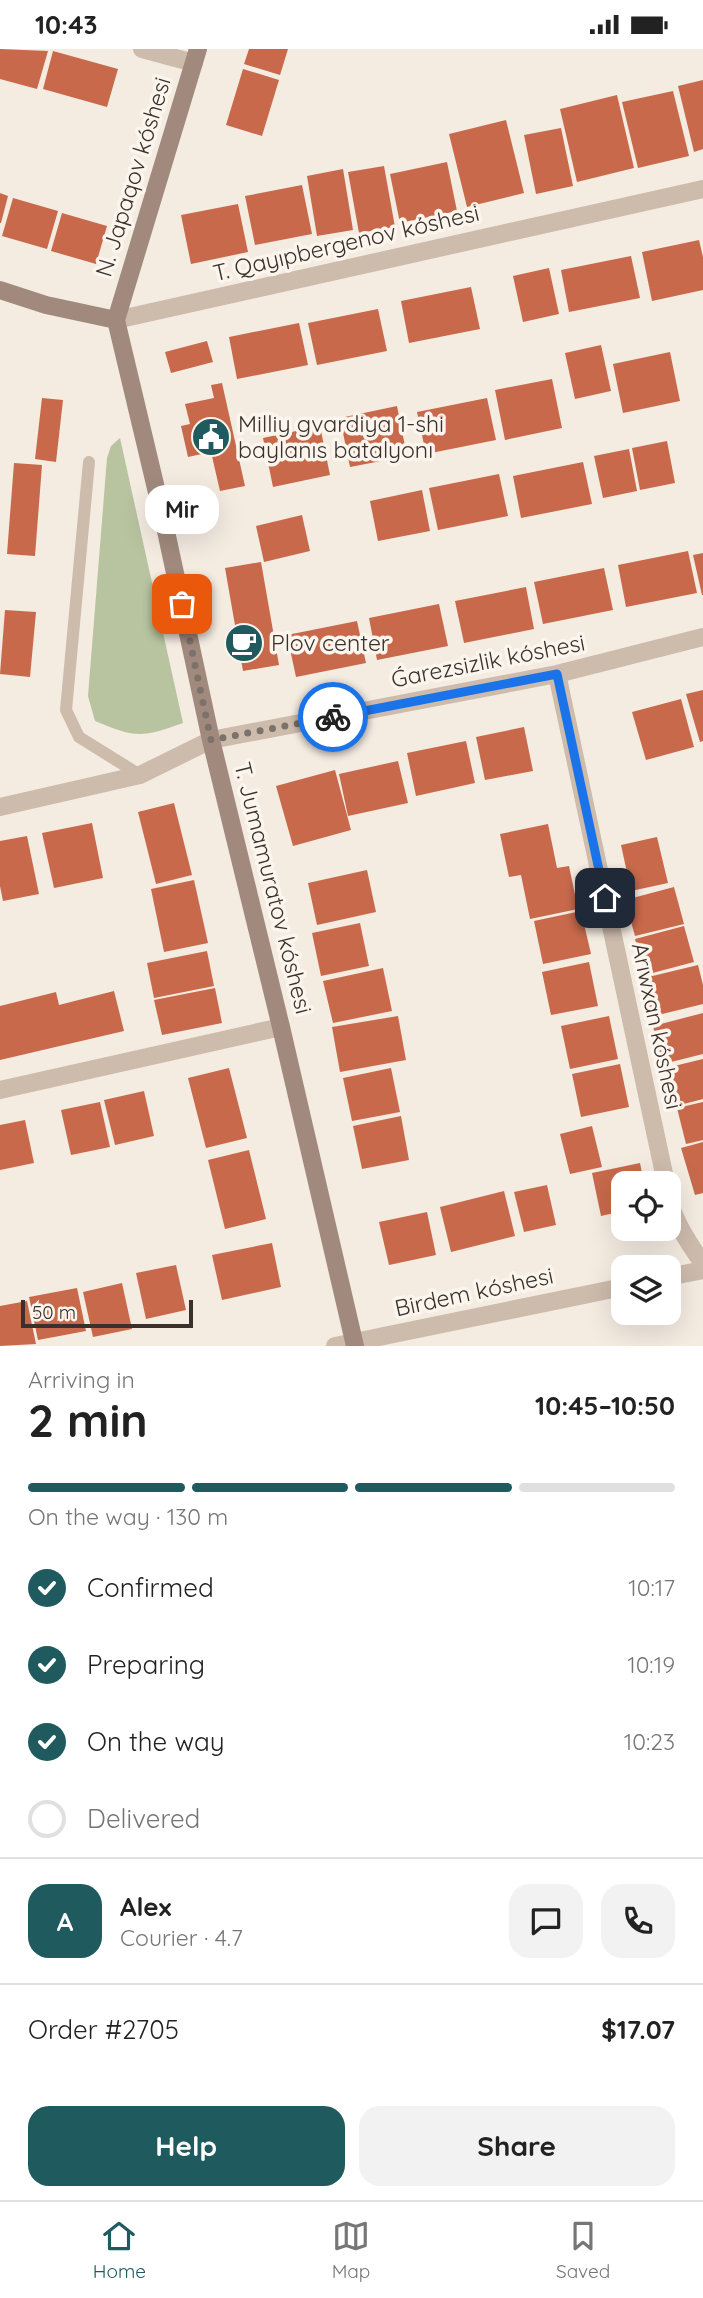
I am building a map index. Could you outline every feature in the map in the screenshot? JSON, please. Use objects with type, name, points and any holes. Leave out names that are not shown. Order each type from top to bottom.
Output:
[{"type":"main road","name":"N. Japaqov kóshesi","points":[[116,320],[196,56]]},
{"type":"main road","name":"T. Qayıpbergenov kóshesi","points":[[0,291],[46,305],[116,320]]},
{"type":"main road","name":"T. Jumamuratov kóshesi","points":[[116,320],[164,522],[211,740],[354,1344]]},
{"type":"street","points":[[142,49],[196,56]]},
{"type":"street","name":"T. Qayıpbergenov kóshesi","points":[[116,320],[703,189]]},
{"type":"street","name":"Ǵarezsizlik kóshesi","points":[[0,807],[140,775],[211,740],[557,674],[703,637]]},
{"type":"street","name":"Arıwxan kóshesi","points":[[557,674],[663,1171]]},
{"type":"street","points":[[0,1090],[281,1027]]},
{"type":"street","points":[[681,1229],[703,1263]]},
{"type":"street","points":[[681,1274],[703,1270]]},
{"type":"street","name":"Birdem kóshesi","points":[[335,1346],[611,1290]]},
{"type":"lane","points":[[89,461],[66,710],[79,737],[140,775]]},
{"type":"green space","points":[[120,438],[183,723],[139,734],[120,731],[95,721],[88,696],[107,458],[111,446]]},
{"type":"building","points":[[0,49],[48,51],[37,89],[0,79]]},
{"type":"building","points":[[249,49],[288,49],[280,75],[244,64]]},
{"type":"building","points":[[53,51],[118,69],[107,107],[43,89]]},
{"type":"building","points":[[243,69],[279,80],[262,136],[226,125]]},
{"type":"building","points":[[703,80],[703,149],[694,152],[678,86]]},
{"type":"building","points":[[673,91],[689,156],[638,168],[622,102]]},
{"type":"building","points":[[617,95],[634,168],[577,182],[560,109]]},
{"type":"building","points":[[506,120],[524,193],[467,207],[449,134]]},
{"type":"building","points":[[561,128],[573,186],[536,194],[524,135]]},
{"type":"building","points":[[447,162],[457,211],[400,223],[390,174]]},
{"type":"building","points":[[384,166],[395,227],[359,233],[348,172]]},
{"type":"building","points":[[343,169],[353,230],[317,236],[307,176]]},
{"type":"building","points":[[302,185],[312,234],[255,245],[245,196]]},
{"type":"building","points":[[0,193],[8,196],[1,223],[0,223]]},
{"type":"building","points":[[13,198],[58,211],[47,249],[2,236]]},
{"type":"building","points":[[238,204],[248,252],[191,264],[181,215]]},
{"type":"building","points":[[62,213],[107,226],[96,264],[51,251]]},
{"type":"building","points":[[699,240],[703,257],[703,290],[652,301],[642,252]]},
{"type":"building","points":[[631,256],[640,298],[569,312],[561,270]]},
{"type":"building","points":[[549,268],[559,314],[523,322],[513,276]]},
{"type":"building","points":[[471,287],[480,329],[409,343],[401,301]]},
{"type":"building","points":[[378,309],[387,351],[317,365],[308,323]]},
{"type":"building","points":[[299,323],[308,365],[237,379],[229,337]]},
{"type":"building","points":[[207,341],[213,362],[171,373],[165,352]]},
{"type":"building","points":[[601,345],[611,391],[575,399],[565,353]]},
{"type":"building","points":[[670,352],[680,401],[623,413],[613,364]]},
{"type":"building","points":[[552,379],[562,428],[505,440],[495,390]]},
{"type":"building","points":[[222,383],[245,486],[220,491],[211,452],[188,457],[181,426],[190,424],[185,404],[214,398],[211,385]]},
{"type":"building","points":[[42,398],[63,400],[56,462],[35,459]]},
{"type":"building","points":[[487,398],[496,440],[426,454],[417,412]]},
{"type":"building","points":[[397,406],[407,456],[350,467],[340,418]]},
{"type":"building","points":[[320,426],[330,475],[273,487],[263,438]]},
{"type":"building","points":[[667,441],[675,483],[640,490],[632,448]]},
{"type":"building","points":[[629,449],[637,491],[603,498],[594,456]]},
{"type":"building","points":[[583,462],[592,504],[521,518],[513,476]]},
{"type":"building","points":[[14,463],[42,465],[35,556],[7,554]]},
{"type":"building","points":[[499,474],[508,516],[438,530],[429,488]]},
{"type":"building","points":[[422,490],[430,531],[378,541],[370,501]]},
{"type":"building","points":[[302,515],[310,551],[264,562],[256,526]]},
{"type":"building","points":[[688,551],[697,593],[626,607],[618,565]]},
{"type":"building","points":[[703,553],[703,595],[702,595],[693,555]]},
{"type":"building","points":[[261,562],[279,665],[243,671],[225,568]]},
{"type":"building","points":[[604,568],[613,610],[543,624],[534,582]]},
{"type":"building","points":[[526,587],[534,629],[464,643],[455,601]]},
{"type":"building","points":[[439,604],[448,646],[377,660],[369,618]]},
{"type":"building","points":[[5,610],[36,612],[30,677],[0,674]]},
{"type":"building","points":[[357,621],[366,663],[296,677],[287,635]]},
{"type":"building","points":[[703,690],[703,741],[700,742],[686,694]]},
{"type":"building","points":[[681,699],[694,747],[646,760],[632,712]]},
{"type":"building","points":[[524,727],[533,771],[485,780],[476,737]]},
{"type":"building","points":[[466,741],[475,783],[416,796],[407,753]]},
{"type":"building","points":[[398,761],[408,803],[348,816],[339,774]]},
{"type":"building","points":[[335,770],[351,830],[293,846],[276,786]]},
{"type":"building","points":[[174,803],[192,875],[156,884],[138,812]]},
{"type":"building","points":[[92,823],[103,878],[54,888],[42,833]]},
{"type":"building","points":[[548,824],[557,868],[569,866],[578,909],[530,919],[521,875],[509,877],[500,834]]},
{"type":"building","points":[[27,836],[39,894],[3,901],[0,886],[0,841]]},
{"type":"building","points":[[657,837],[668,883],[631,891],[621,845]]},
{"type":"building","points":[[367,870],[376,912],[317,925],[308,883]]},
{"type":"building","points":[[194,880],[208,943],[164,952],[151,889]]},
{"type":"building","points":[[674,887],[684,924],[635,936],[625,900]]},
{"type":"building","points":[[581,911],[591,954],[543,964],[534,921]]},
{"type":"building","points":[[360,923],[369,966],[321,976],[312,933]]},
{"type":"building","points":[[684,926],[694,962],[645,975],[635,939]]},
{"type":"building","points":[[207,951],[214,986],[154,998],[147,963]]},
{"type":"building","points":[[589,962],[598,1006],[551,1015],[542,972]]},
{"type":"building","points":[[698,965],[703,985],[703,1004],[650,1017],[640,979]]},
{"type":"building","points":[[383,968],[392,1011],[333,1023],[323,981]]},
{"type":"building","points":[[215,988],[222,1023],[162,1035],[154,1000]]},
{"type":"building","points":[[114,991],[124,1031],[0,1060],[0,1006],[56,992],[59,1005]]},
{"type":"building","points":[[703,1013],[703,1054],[663,1064],[653,1026]]},
{"type":"building","points":[[398,1016],[406,1060],[340,1072],[332,1027]]},
{"type":"building","points":[[609,1016],[618,1059],[570,1069],[561,1026]]},
{"type":"building","points":[[703,1059],[703,1099],[676,1106],[666,1068]]},
{"type":"building","points":[[620,1064],[629,1107],[581,1117],[572,1074]]},
{"type":"building","points":[[229,1068],[247,1138],[206,1148],[188,1078]]},
{"type":"building","points":[[391,1068],[400,1112],[352,1121],[343,1078]]},
{"type":"building","points":[[144,1091],[154,1136],[115,1145],[104,1100]]},
{"type":"building","points":[[100,1102],[110,1147],[71,1155],[61,1110]]},
{"type":"building","points":[[703,1102],[703,1140],[686,1144],[677,1108]]},
{"type":"building","points":[[401,1116],[409,1160],[362,1169],[353,1126]]},
{"type":"building","points":[[25,1120],[34,1163],[0,1170],[0,1125]]},
{"type":"building","points":[[592,1126],[602,1167],[570,1174],[560,1134]]},
{"type":"building","points":[[703,1142],[703,1193],[695,1195],[681,1148]]},
{"type":"building","points":[[249,1150],[266,1219],[225,1229],[208,1160]]},
{"type":"building","points":[[640,1163],[642,1171],[611,1171],[611,1214],[601,1216],[592,1173]]},
{"type":"building","points":[[547,1185],[556,1225],[524,1232],[514,1192]]},
{"type":"building","points":[[504,1191],[515,1236],[451,1252],[440,1207]]},
{"type":"building","points":[[427,1212],[436,1255],[389,1265],[379,1222]]},
{"type":"building","points":[[272,1243],[281,1287],[222,1300],[212,1255]]},
{"type":"building","points":[[176,1265],[186,1310],[146,1319],[136,1273]]},
{"type":"building","points":[[122,1283],[132,1329],[93,1337],[83,1292]]},
{"type":"building","points":[[77,1288],[86,1331],[38,1340],[29,1297]]},
{"type":"building","points":[[27,1301],[36,1344],[0,1346],[0,1306]]},
{"type":"way so far","points":[[182,604],[211,740],[333,717]]},
{"type":"place","name":"Milliy gvardiya 1-shi baylanıs batalyonı","points":[[211,437]]},
{"type":"place","name":"Mir","points":[[182,604]]},
{"type":"place","name":"Plov center","points":[[244,643]]},
{"type":"route","points":[[333,717],[557,674],[605,898]]}]
